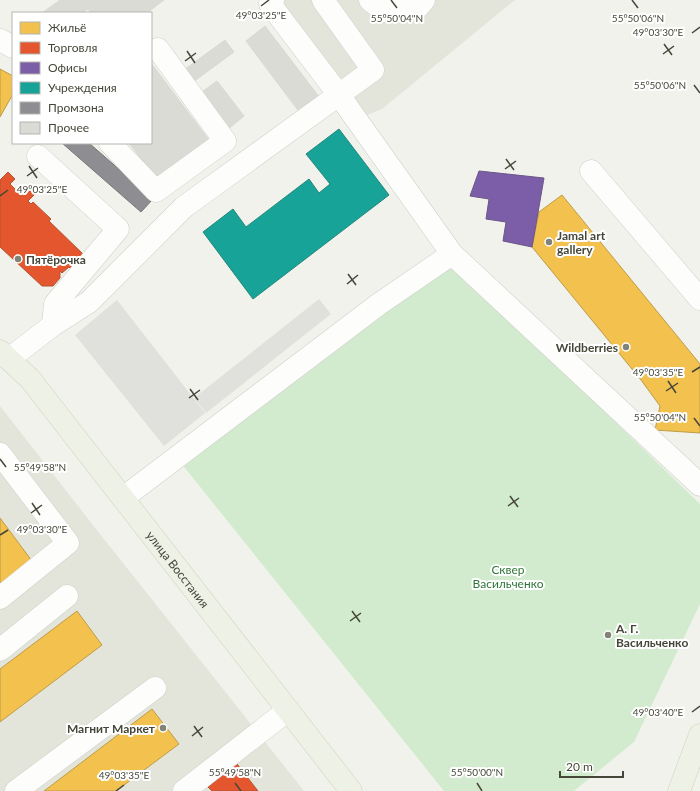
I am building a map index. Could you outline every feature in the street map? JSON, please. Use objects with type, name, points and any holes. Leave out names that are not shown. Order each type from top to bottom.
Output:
[{"type":"main road","name":"улица Восстания","points":[[4,355],[30,378],[351,791]]},
{"type":"main road","points":[[679,791],[698,743]]},
{"type":"lane","points":[[273,0],[270,4],[339,95],[452,254],[700,485]]},
{"type":"lane","points":[[4,355],[89,302],[184,207],[373,70],[323,0]]},
{"type":"lane","points":[[370,0],[384,11],[418,7],[424,0]]},
{"type":"lane","points":[[0,40],[12,46]]},
{"type":"lane","points":[[111,144],[156,192],[225,141],[158,49]]},
{"type":"lane","points":[[38,156],[118,229],[55,304],[53,325]]},
{"type":"lane","points":[[590,171],[700,300]]},
{"type":"lane","points":[[123,498],[379,304],[452,254]]},
{"type":"lane","points":[[0,454],[68,543],[0,598]]},
{"type":"lane","points":[[0,650],[67,596]]},
{"type":"lane","points":[[16,791],[155,688]]},
{"type":"lane","points":[[184,791],[288,710]]},
{"type":"shaded area","points":[[274,0],[515,0],[382,109],[362,117]]},
{"type":"shaded area","points":[[319,299],[331,314],[206,413],[194,398]]},
{"type":"shaded area","points":[[117,300],[205,413],[164,446],[75,335]]},
{"type":"shaded area","points":[[0,406],[96,529],[304,791],[0,791]]},
{"type":"green space","name":"Сквер Васильченко","points":[[450,262],[700,504],[700,604],[634,742],[574,791],[444,791],[181,463]]},
{"type":"building: Жильё","points":[[0,69],[12,75],[12,96],[0,117]]},
{"type":"building: Жильё","points":[[562,195],[700,364],[700,433],[655,430],[660,406],[641,380],[532,247],[539,212]]},
{"type":"building: Жильё","points":[[0,518],[32,561],[0,585]]},
{"type":"building: Жильё","points":[[77,611],[102,645],[0,722],[0,669]]},
{"type":"building: Жильё","points":[[152,709],[179,744],[116,791],[44,791]]},
{"type":"building: Торговля","points":[[8,172],[15,179],[10,184],[19,193],[27,185],[36,193],[28,201],[31,204],[33,202],[51,219],[49,221],[84,255],[71,269],[69,267],[62,273],[60,271],[60,278],[53,286],[42,286],[0,247],[0,180]]},
{"type":"building: Торговля","points":[[237,764],[258,791],[212,791],[208,787]]},
{"type":"building: Офисы","points":[[479,171],[544,178],[532,247],[503,241],[506,222],[486,219],[489,199],[470,196]]},
{"type":"building: Учреждения","points":[[339,129],[389,195],[253,299],[203,232],[233,209],[246,227],[309,179],[319,193],[330,184],[306,154]]},
{"type":"building: Промзона","points":[[63,144],[90,144],[153,199],[141,212]]},
{"type":"building: Прочее","points":[[60,0],[164,0],[148,12],[90,12],[88,9],[84,12],[43,12]]},
{"type":"building: Прочее","points":[[265,26],[320,98],[300,113],[246,41]]},
{"type":"building: Прочее","points":[[225,40],[234,52],[193,82],[184,70]]},
{"type":"building: Прочее","points":[[152,64],[209,140],[157,179],[130,144],[152,144]]},
{"type":"building: Прочее","points":[[217,81],[244,116],[227,130],[199,94]]},
{"type":"place","name":"Jamal art gallery","points":[[549,242]]},
{"type":"place","name":"Пятёрочка","points":[[18,259]]},
{"type":"place","name":"Wildberries","points":[[626,347]]},
{"type":"place","name":"А. Г. Васильченко","points":[[608,635]]},
{"type":"place","name":"Магнит Маркет","points":[[163,728]]}]
